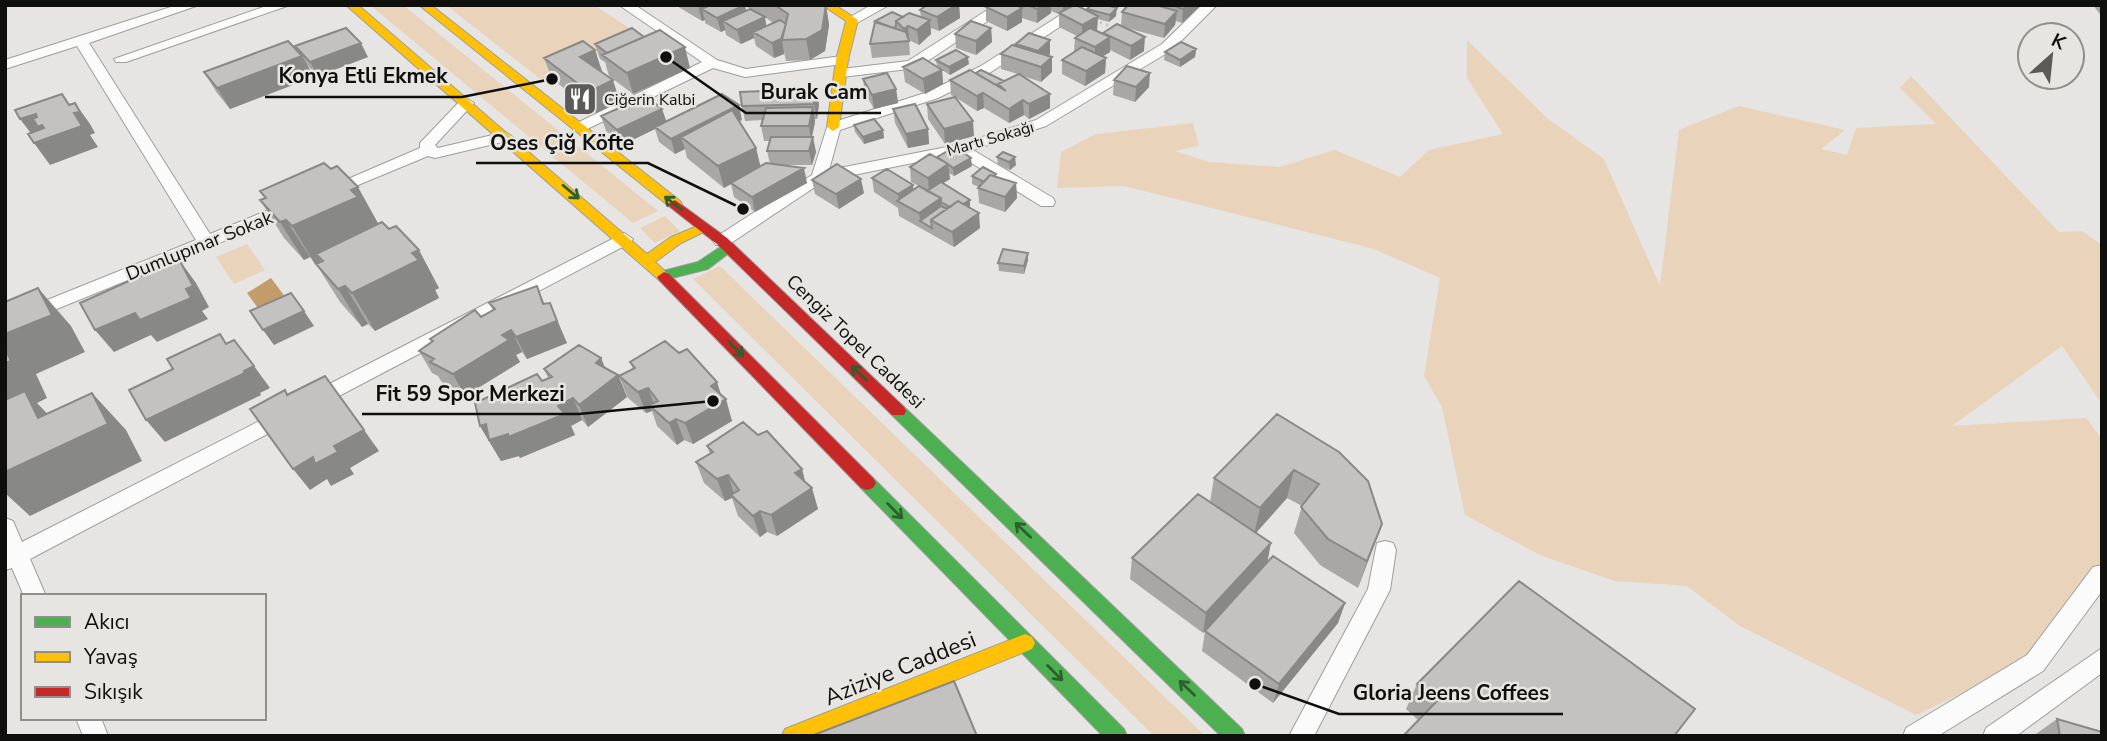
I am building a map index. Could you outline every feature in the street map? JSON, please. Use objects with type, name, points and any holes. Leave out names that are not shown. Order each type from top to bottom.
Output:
[{"type":"main road","points":[[351,5],[664,275],[1117,736]]},
{"type":"main road","name":"Cengiz Topel Caddesi","points":[[424,5],[725,244],[1236,736]]},
{"type":"main road","points":[[827,5],[852,20],[833,127]]},
{"type":"main road","points":[[648,260],[676,240],[705,228]]},
{"type":"main road","points":[[664,275],[703,265],[725,244]]},
{"type":"main road","name":"Aziziye Caddesi","points":[[792,736],[1025,643]]},
{"type":"street","points":[[5,65],[192,5]]},
{"type":"street","points":[[121,59],[283,5]]},
{"type":"street","points":[[626,5],[712,63],[745,73],[842,66],[912,65],[1005,5]]},
{"type":"street","points":[[852,20],[882,5]]},
{"type":"street","name":"Martı Sokağı","points":[[819,177],[960,149],[1041,123],[1167,47],[1210,5]]},
{"type":"street","points":[[725,244],[819,177],[833,127],[933,94],[986,69],[1081,9]]},
{"type":"street","points":[[81,41],[206,242]]},
{"type":"street","points":[[579,128],[712,63]]},
{"type":"street","points":[[431,149],[426,146],[466,103]]},
{"type":"street","name":"Dumlupınar Sokak","points":[[5,324],[431,149],[435,153],[505,137]]},
{"type":"street","points":[[960,149],[1047,202]]},
{"type":"street","points":[[12,558],[624,239]]},
{"type":"street","points":[[5,527],[12,558],[35,594]]},
{"type":"street","points":[[1301,736],[1379,590],[1385,550]]},
{"type":"street","points":[[1915,736],[2035,663],[2101,574]]},
{"type":"street","points":[[1995,736],[2102,659]]},
{"type":"street","points":[[89,720],[96,736]]},
{"type":"path","points":[[1081,9],[1128,33]]},
{"type":"shaded area","points":[[370,5],[403,5],[658,211],[633,223]]},
{"type":"shaded area","points":[[446,5],[594,5],[640,35],[543,81]]},
{"type":"shaded area","points":[[1467,40],[1547,118],[1604,159],[1660,286],[1679,130],[1739,106],[1845,130],[1821,149],[1847,155],[1856,128],[1936,124],[1900,88],[1911,76],[2059,232],[2082,231],[2102,245],[2102,404],[2062,346],[1952,426],[2086,418],[2102,439],[2102,567],[2031,660],[1916,715],[1740,626],[1687,586],[1615,581],[1542,556],[1465,515],[1442,407],[1424,376],[1440,278],[1374,249],[1124,186],[1057,188],[1061,152],[1096,134],[1193,123],[1199,146],[1175,151],[1209,162],[1279,167],[1335,150],[1400,177],[1429,150],[1503,134],[1467,78]]},
{"type":"shaded area","points":[[665,216],[680,231],[655,243],[640,228]]},
{"type":"shaded area","points":[[247,244],[265,270],[234,284],[216,257]]},
{"type":"shaded area","points":[[720,266],[1205,736],[1154,736],[693,279]]},
{"type":"shaded area","points":[[271,278],[289,302],[263,315],[247,293]]},
{"type":"building","points":[[710,5],[745,5],[717,18],[702,9]]},
{"type":"building","points":[[775,5],[826,5],[822,30],[806,39],[782,40],[788,14]]},
{"type":"building","points":[[927,5],[956,5],[937,17],[920,10]]},
{"type":"building","points":[[1016,5],[1022,8],[1007,17],[986,7]]},
{"type":"building","points":[[1074,5],[1098,16],[1082,25],[1059,13]]},
{"type":"building","points":[[1091,5],[1117,8],[1110,15],[1087,9]]},
{"type":"building","points":[[1128,5],[1156,5],[1177,11],[1165,24],[1122,12]]},
{"type":"building","points":[[750,9],[765,17],[737,30],[723,21]]},
{"type":"building","points":[[892,12],[903,17],[896,21],[893,28],[875,21]]},
{"type":"building","points":[[909,13],[930,20],[917,30],[908,26],[904,29],[896,21]]},
{"type":"building","points":[[780,20],[786,24],[781,39],[772,43],[753,32]]},
{"type":"building","points":[[971,21],[991,28],[976,41],[955,34]]},
{"type":"building","points":[[875,22],[906,32],[909,41],[870,44]]},
{"type":"building","points":[[1117,24],[1145,37],[1131,46],[1103,33]]},
{"type":"building","points":[[346,28],[361,43],[310,62],[295,46]]},
{"type":"building","points":[[632,28],[644,37],[607,53],[595,44]]},
{"type":"building","points":[[1090,28],[1110,37],[1095,47],[1075,38]]},
{"type":"building","points":[[660,30],[685,47],[627,73],[602,55]]},
{"type":"building","points":[[1029,33],[1050,40],[1038,51],[1016,44]]},
{"type":"building","points":[[288,41],[302,56],[217,88],[204,72]]},
{"type":"building","points":[[583,41],[595,50],[580,57],[613,80],[589,92],[544,58]]},
{"type":"building","points":[[1181,42],[1196,49],[1180,60],[1165,52]]},
{"type":"building","points":[[1012,45],[1052,57],[1041,67],[1001,54]]},
{"type":"building","points":[[1082,47],[1106,58],[1086,71],[1062,60]]},
{"type":"building","points":[[956,50],[968,57],[949,67],[936,60]]},
{"type":"building","points":[[923,58],[942,70],[923,79],[903,67]]},
{"type":"building","points":[[1127,66],[1150,73],[1136,87],[1114,80]]},
{"type":"building","points":[[970,70],[1006,91],[998,84],[1019,74],[1050,94],[1029,104],[1023,100],[1009,109],[983,93],[977,96],[950,80]]},
{"type":"building","points":[[981,70],[1004,81],[998,86],[976,73]]},
{"type":"building","points":[[887,73],[896,89],[872,95],[863,79]]},
{"type":"building","points":[[816,89],[814,104],[742,106],[740,92]]},
{"type":"building","points":[[62,94],[69,105],[75,103],[80,112],[74,113],[82,126],[34,143],[28,134],[44,128],[42,125],[38,127],[33,119],[37,117],[36,114],[20,119],[15,110]]},
{"type":"building","points":[[722,94],[739,105],[671,139],[655,127]]},
{"type":"building","points":[[646,96],[662,109],[617,130],[601,116]]},
{"type":"building","points":[[955,97],[973,121],[944,129],[927,104]]},
{"type":"building","points":[[915,104],[928,129],[906,134],[893,109]]},
{"type":"building","points":[[813,107],[809,126],[761,126],[766,108]]},
{"type":"building","points":[[732,110],[756,148],[718,166],[681,137]]},
{"type":"building","points":[[874,119],[883,130],[863,137],[854,125]]},
{"type":"building","points":[[771,137],[813,137],[809,151],[767,151]]},
{"type":"building","points":[[955,147],[971,158],[953,168],[937,157]]},
{"type":"building","points":[[1003,152],[1015,157],[1009,162],[997,157]]},
{"type":"building","points":[[930,154],[948,164],[928,178],[910,167]]},
{"type":"building","points":[[324,163],[331,169],[337,166],[358,187],[351,190],[358,197],[292,226],[286,220],[280,222],[260,200],[266,198],[260,191]]},
{"type":"building","points":[[766,163],[804,168],[752,197],[731,183]]},
{"type":"building","points":[[837,164],[861,179],[836,194],[812,180]]},
{"type":"building","points":[[983,167],[996,174],[990,175],[984,182],[972,176]]},
{"type":"building","points":[[887,169],[913,185],[898,194],[872,178]]},
{"type":"building","points":[[990,175],[1016,183],[1005,197],[978,188]]},
{"type":"building","points":[[941,182],[970,200],[963,204],[958,201],[950,207],[941,202],[941,198],[927,191]]},
{"type":"building","points":[[919,186],[941,198],[919,213],[897,201]]},
{"type":"building","points":[[958,201],[979,213],[952,232],[931,220]]},
{"type":"building","points":[[941,206],[947,209],[931,220],[932,228],[920,221]]},
{"type":"building","points":[[382,222],[389,229],[396,226],[419,250],[412,253],[419,260],[352,293],[345,286],[338,289],[316,264],[323,261],[316,254]]},
{"type":"building","points":[[1003,249],[1028,253],[1024,266],[998,263]]},
{"type":"building","points":[[180,261],[193,286],[186,289],[191,298],[140,320],[135,313],[95,330],[80,303],[169,263]]},
{"type":"building","points":[[537,286],[543,304],[550,303],[557,321],[516,337],[511,330],[502,335],[509,340],[453,374],[430,362],[434,359],[419,351],[433,341],[430,339],[475,310],[481,317],[495,309],[489,303]]},
{"type":"building","points":[[38,288],[52,315],[5,334],[5,302]]},
{"type":"building","points":[[291,293],[304,311],[263,330],[250,311]]},
{"type":"building","points":[[220,334],[226,344],[234,340],[254,366],[244,371],[245,373],[146,420],[129,390],[173,369],[167,359]]},
{"type":"building","points":[[665,341],[679,353],[687,349],[717,382],[711,386],[726,399],[685,423],[676,419],[669,423],[649,405],[658,401],[648,388],[638,392],[619,376],[635,368],[630,362]]},
{"type":"building","points":[[579,345],[601,358],[596,363],[618,375],[579,405],[573,398],[558,406],[565,414],[508,437],[508,434],[489,440],[486,424],[480,426],[475,403],[537,374],[542,381],[552,377],[544,369]]},
{"type":"building","points":[[5,348],[11,361],[5,363]]},
{"type":"building","points":[[325,376],[364,430],[334,446],[338,452],[315,464],[313,457],[293,469],[250,409],[285,390],[287,395]]},
{"type":"building","points":[[25,391],[38,418],[92,393],[108,424],[5,472],[5,400]]},
{"type":"building","points":[[1277,414],[1339,452],[1368,481],[1382,524],[1367,561],[1328,539],[1301,507],[1319,484],[1294,470],[1260,508],[1214,478]]},
{"type":"building","points":[[743,422],[758,435],[767,431],[802,469],[795,473],[812,488],[771,515],[760,511],[753,516],[731,495],[739,490],[728,475],[717,479],[696,462],[713,452],[707,446]]},
{"type":"building","points":[[1198,494],[1271,543],[1206,613],[1132,558]]},
{"type":"building","points":[[1273,556],[1345,603],[1279,684],[1205,631]]},
{"type":"building","points":[[1519,581],[1695,709],[1674,736],[1404,735],[1437,701],[1417,684]]},
{"type":"building","points":[[954,681],[977,736],[811,736]]},
{"type":"building","points":[[2057,719],[2102,732],[2102,736],[2060,736]]},
{"type":"traffic: fast","points":[[664,275],[703,266],[728,247]]},
{"type":"traffic: fast","points":[[898,411],[1235,736]]},
{"type":"traffic: fast","points":[[867,483],[1117,736]]},
{"type":"traffic: slow","points":[[351,5],[664,277]]},
{"type":"traffic: slow","points":[[424,5],[675,204]]},
{"type":"traffic: slow","points":[[827,5],[852,20],[842,60],[833,127]]},
{"type":"traffic: slow","points":[[648,260],[676,240],[705,228]]},
{"type":"traffic: slow","points":[[792,736],[1025,643]]},
{"type":"traffic: jam","points":[[675,204],[722,241],[898,411]]},
{"type":"traffic: jam","points":[[664,277],[867,483]]},
{"type":"place","name":"Burak Cam","points":[[666,57]]},
{"type":"place","name":"Konya Etli Ekmek","points":[[552,79]]},
{"type":"place","name":"Ciğerin Kalbi","points":[[580,99]]},
{"type":"place","name":"Oses Çiğ Köfte","points":[[743,209]]},
{"type":"place","name":"Fit 59 Spor Merkezi","points":[[713,401]]},
{"type":"place","name":"Gloria Jeens Coffees","points":[[1255,684]]}]
